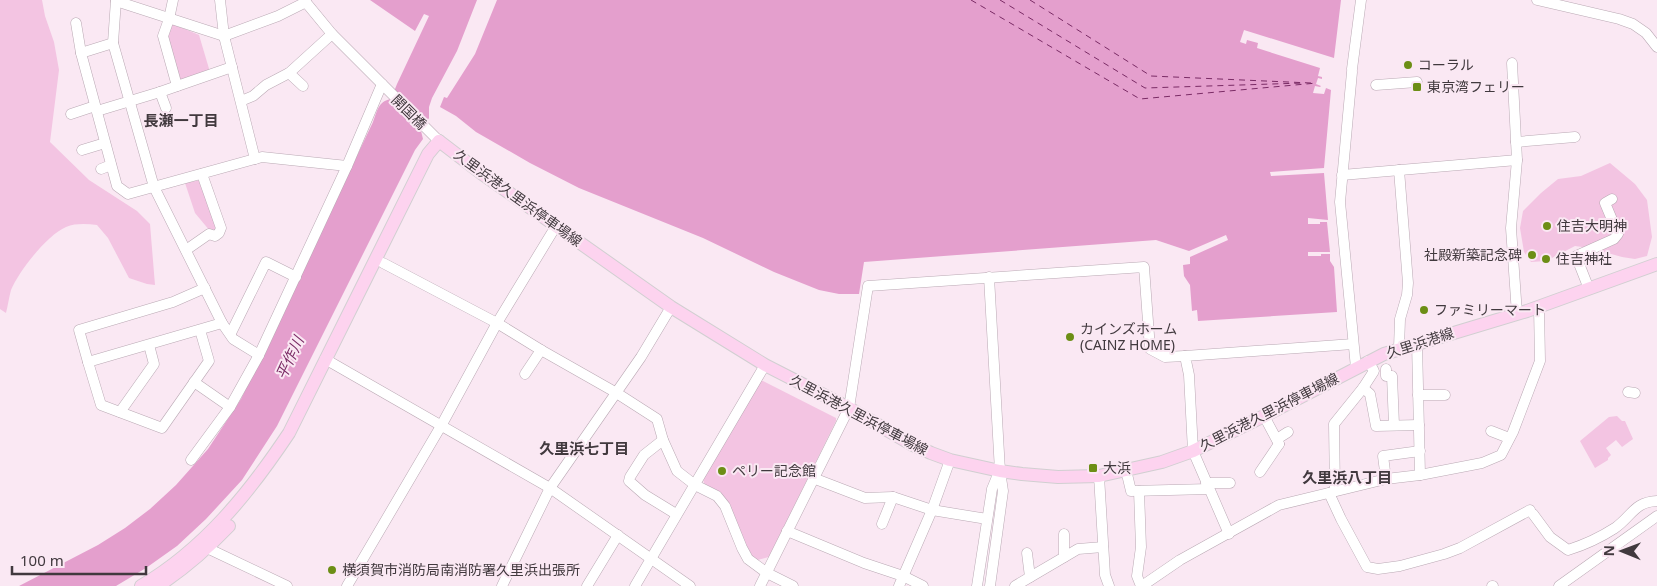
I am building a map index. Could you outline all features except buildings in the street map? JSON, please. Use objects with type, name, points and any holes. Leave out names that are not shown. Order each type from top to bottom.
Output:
[{"type":"main road","name":"久里浜港久里浜停車場線","points":[[439,141],[481,173],[672,307],[765,365],[849,408],[911,444],[950,460],[1000,471],[1058,477],[1099,476],[1162,462],[1193,451],[1356,368]]},
{"type":"main road","name":"久里浜港久里浜停車場線","points":[[141,586],[201,542],[242,498],[288,433],[382,263],[434,159],[439,141]]},
{"type":"main road","name":"久里浜港久里浜停車場線","points":[[158,586],[189,564],[207,548],[245,508],[277,464],[302,423],[329,361],[428,154],[439,141]]},
{"type":"main road","name":"久里浜港線","points":[[1356,368],[1399,348],[1539,307],[1657,264]]},
{"type":"street","points":[[173,0],[163,36],[178,86]]},
{"type":"street","points":[[220,0],[224,36],[255,159]]},
{"type":"street","points":[[1356,368],[1340,202],[1352,71],[1362,0]]},
{"type":"street","points":[[1537,0],[1633,24],[1646,34],[1657,47]]},
{"type":"street","points":[[259,355],[233,339],[222,323],[154,187],[113,43],[116,1],[224,36],[278,16],[305,1]]},
{"type":"street","name":"開国橋","points":[[305,1],[332,34],[439,141]]},
{"type":"street","points":[[76,23],[81,53],[117,186],[128,194],[262,158],[347,166]]},
{"type":"street","points":[[241,102],[253,96],[266,85],[289,73],[332,34]]},
{"type":"street","points":[[81,53],[113,43]]},
{"type":"street","points":[[1512,63],[1517,160],[1511,228],[1517,314]]},
{"type":"street","points":[[71,114],[130,101],[232,67]]},
{"type":"street","points":[[289,73],[303,86]]},
{"type":"street","points":[[1376,85],[1417,82]]},
{"type":"street","points":[[191,460],[230,407],[259,355],[347,166],[382,84]]},
{"type":"street","points":[[160,92],[166,108]]},
{"type":"street","points":[[1516,142],[1575,137]]},
{"type":"street","points":[[82,150],[105,143]]},
{"type":"street","points":[[1342,175],[1517,160]]},
{"type":"street","points":[[100,169],[111,165]]},
{"type":"street","points":[[1399,170],[1408,283],[1407,295],[1400,319],[1399,348]]},
{"type":"street","points":[[186,250],[209,234],[215,236],[219,234],[222,228],[202,174]]},
{"type":"street","points":[[1589,289],[1576,256],[1614,239],[1618,234],[1605,203],[1612,199]]},
{"type":"street","points":[[347,586],[556,226]]},
{"type":"street","points":[[231,334],[266,262],[296,277]]},
{"type":"street","points":[[382,263],[498,323],[541,350],[616,392],[657,419],[663,440],[677,471],[695,485],[717,496],[725,506],[748,559],[767,573],[792,586]]},
{"type":"street","points":[[760,586],[849,408],[868,286],[1144,267],[1150,349],[1165,357],[1353,344]]},
{"type":"street","points":[[989,277],[1000,471],[1003,491],[990,586]]},
{"type":"street","points":[[200,330],[209,361],[162,428],[101,405],[79,330],[173,302],[205,288]]},
{"type":"street","points":[[504,585],[550,488],[641,358],[672,307]]},
{"type":"street","points":[[1139,491],[1141,547],[1137,576],[1142,586],[1180,560],[1279,505],[1386,479],[1420,475],[1482,463],[1501,455],[1540,361],[1539,307]]},
{"type":"street","points":[[88,362],[222,323]]},
{"type":"street","points":[[1417,343],[1420,475]]},
{"type":"street","points":[[120,412],[154,364],[149,345]]},
{"type":"street","points":[[525,374],[541,350]]},
{"type":"street","points":[[1185,356],[1189,375],[1193,451],[1229,534]]},
{"type":"street","points":[[329,361],[550,488],[690,586]]},
{"type":"street","points":[[1368,361],[1374,371],[1334,424],[1332,492],[1340,519],[1367,568],[1400,566],[1460,548],[1531,512],[1550,537],[1568,550],[1582,546],[1615,528],[1644,502],[1657,501]]},
{"type":"street","points":[[635,586],[765,365]]},
{"type":"street","points":[[1386,369],[1386,376],[1392,376],[1394,425]]},
{"type":"street","points":[[194,382],[230,407]]},
{"type":"street","points":[[1363,388],[1370,394],[1376,426],[1419,425]]},
{"type":"street","points":[[1418,395],[1445,395]]},
{"type":"street","points":[[1264,416],[1279,444]]},
{"type":"street","points":[[1260,472],[1279,444],[1277,439],[1288,432]]},
{"type":"street","points":[[1491,432],[1509,438]]},
{"type":"street","points":[[663,440],[644,456],[629,481],[676,514]]},
{"type":"street","points":[[1386,479],[1383,456],[1420,451]]},
{"type":"street","points":[[901,581],[932,510],[950,460]]},
{"type":"street","points":[[1126,470],[1131,491],[1230,483]]},
{"type":"street","points":[[977,586],[992,489],[1000,471]]},
{"type":"street","points":[[1099,476],[1105,575],[1109,586]]},
{"type":"street","points":[[813,478],[866,498],[893,497],[932,510],[987,519]]},
{"type":"street","points":[[882,524],[893,497]]},
{"type":"street","points":[[1559,586],[1657,516]]},
{"type":"street","points":[[787,531],[901,581],[923,586]]},
{"type":"street","points":[[1064,534],[1064,557]]},
{"type":"street","points":[[587,586],[618,535]]},
{"type":"street","points":[[1015,586],[1078,549],[1103,547]]},
{"type":"street","points":[[207,548],[287,586]]},
{"type":"street","points":[[1028,553],[1030,577]]},
{"type":"shaded area","points":[[0,0],[42,0],[45,16],[54,42],[59,70],[50,142],[89,180],[137,211],[150,224],[155,285],[129,278],[108,238],[97,225],[74,225],[59,231],[34,254],[20,273],[11,290],[6,313],[0,309]]},
{"type":"shaded area","points":[[171,23],[199,35],[210,72],[181,83],[167,37]]},
{"type":"shaded area","points":[[1610,163],[1635,184],[1647,200],[1652,237],[1647,256],[1635,259],[1575,246],[1546,261],[1531,262],[1524,252],[1520,228],[1523,211],[1558,179],[1581,176]]},
{"type":"shaded area","points":[[201,180],[218,228],[210,231],[195,213],[185,183]]},
{"type":"shaded area","points":[[761,381],[836,418],[836,421],[769,557],[754,561],[745,547],[734,517],[705,486],[703,479]]},
{"type":"shaded area","points":[[1617,416],[1622,421],[1625,421],[1633,439],[1622,447],[1616,440],[1606,448],[1611,455],[1608,460],[1595,468],[1580,441],[1609,417]]},
{"type":"water","name":"平作川","points":[[370,0],[477,0],[457,51],[432,98],[429,107],[429,118],[421,131],[423,139],[415,150],[277,426],[242,480],[206,519],[177,546],[146,568],[116,586],[19,586],[98,545],[150,509],[176,485],[208,449],[241,399],[379,108],[383,102],[391,99],[429,16],[424,14],[415,31]]},
{"type":"water","points":[[497,0],[1341,0],[1334,58],[1244,30],[1240,42],[1246,44],[1247,40],[1258,43],[1257,48],[1320,68],[1318,76],[1322,77],[1322,79],[1318,78],[1316,84],[1321,86],[1315,86],[1313,93],[1324,94],[1326,88],[1331,90],[1324,168],[1270,172],[1271,176],[1324,173],[1328,220],[1308,218],[1308,224],[1327,222],[1330,252],[1308,252],[1308,256],[1330,254],[1330,261],[1334,267],[1337,312],[1198,321],[1197,310],[1192,311],[1190,285],[1184,276],[1183,265],[1190,264],[1190,257],[1228,240],[1226,235],[1189,251],[1156,240],[864,262],[859,294],[839,294],[819,290],[774,272],[703,238],[579,188],[476,132],[456,116],[440,107],[444,97],[447,98],[475,54]]},
{"type":"ferry route","points":[[971,0],[1140,99],[1317,83]]},
{"type":"ferry route","points":[[1000,0],[1145,88],[1304,83]]},
{"type":"ferry route","points":[[1030,0],[1151,76],[1311,83]]},
{"type":"place","name":"コーラル","points":[[1408,65]]},
{"type":"place","name":"東京湾フェリー","points":[[1417,87]]},
{"type":"place","name":"住吉大明神","points":[[1547,226]]},
{"type":"place","name":"社殿新築記念碑","points":[[1532,255]]},
{"type":"place","name":"住吉神社","points":[[1546,259]]},
{"type":"place","name":"ファミリーマート","points":[[1424,310]]},
{"type":"place","name":"カインズホーム (CAINZ HOME)","points":[[1070,337]]},
{"type":"place","name":"大浜","points":[[1093,468]]},
{"type":"place","name":"ペリー記念館","points":[[722,471]]},
{"type":"place","name":"横須賀市消防局南消防署久里浜出張所","points":[[332,570]]},
{"type":"district","name":"長瀬一丁目","points":[[181,121]]},
{"type":"district","name":"久里浜七丁目","points":[[584,449]]},
{"type":"district","name":"久里浜八丁目","points":[[1347,478]]}]
